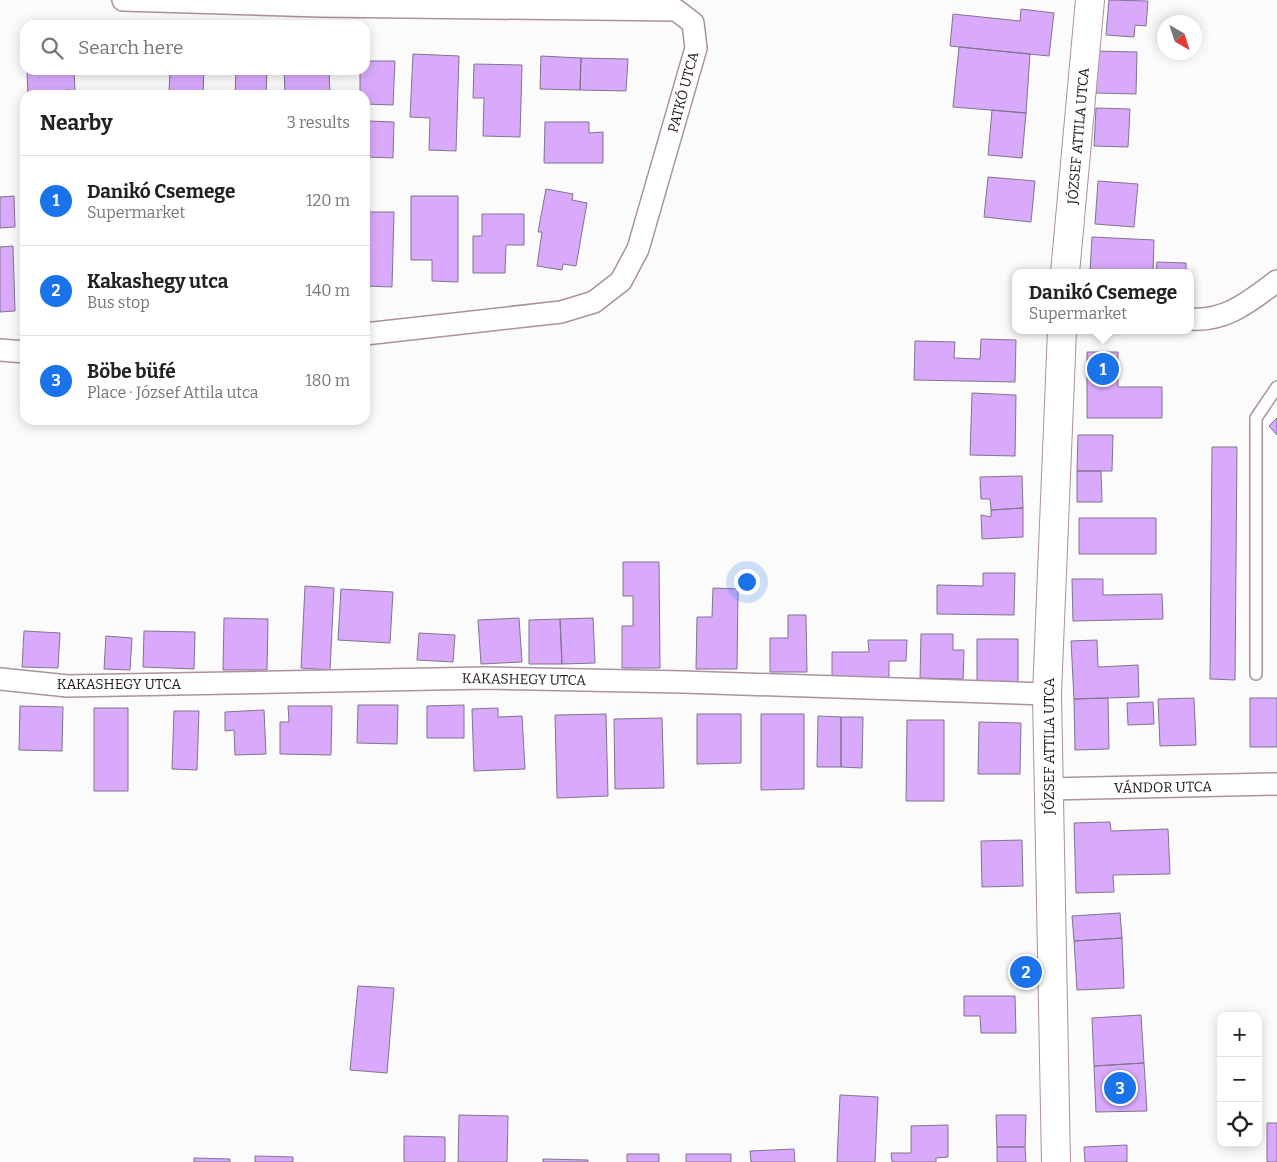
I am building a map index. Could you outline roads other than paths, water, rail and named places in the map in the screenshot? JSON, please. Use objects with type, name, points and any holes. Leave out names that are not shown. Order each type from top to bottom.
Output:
[{"type":"street","name":"PATKÓ UTCA","points":[[123,0],[676,10],[693,23],[696,48],[638,249],[621,281],[594,302],[562,312],[370,333]]},
{"type":"street","name":"JÓZSEF ATTILA UTCA","points":[[1066,269],[1090,0]]},
{"type":"street","points":[[1194,319],[1223,316],[1274,288]]},
{"type":"street","name":"JÓZSEF ATTILA UTCA","points":[[1056,1162],[1048,789],[1048,694],[1062,334]]},
{"type":"street","points":[[0,350],[20,352]]},
{"type":"street","name":"KAKASHEGY UTCA","points":[[0,679],[68,686],[496,678],[1048,694]]},
{"type":"street","name":"VÁNDOR UTCA","points":[[1048,789],[1277,784]]},
{"type":"lane","points":[[1256,674],[1256,418],[1277,387]]},
{"type":"place","name":"Danikó Csemege","points":[[1103,369]]},
{"type":"place","name":"Kakashegy utca","points":[[1026,972]]},
{"type":"place","name":"Böbe büfé","points":[[1120,1088]]}]
